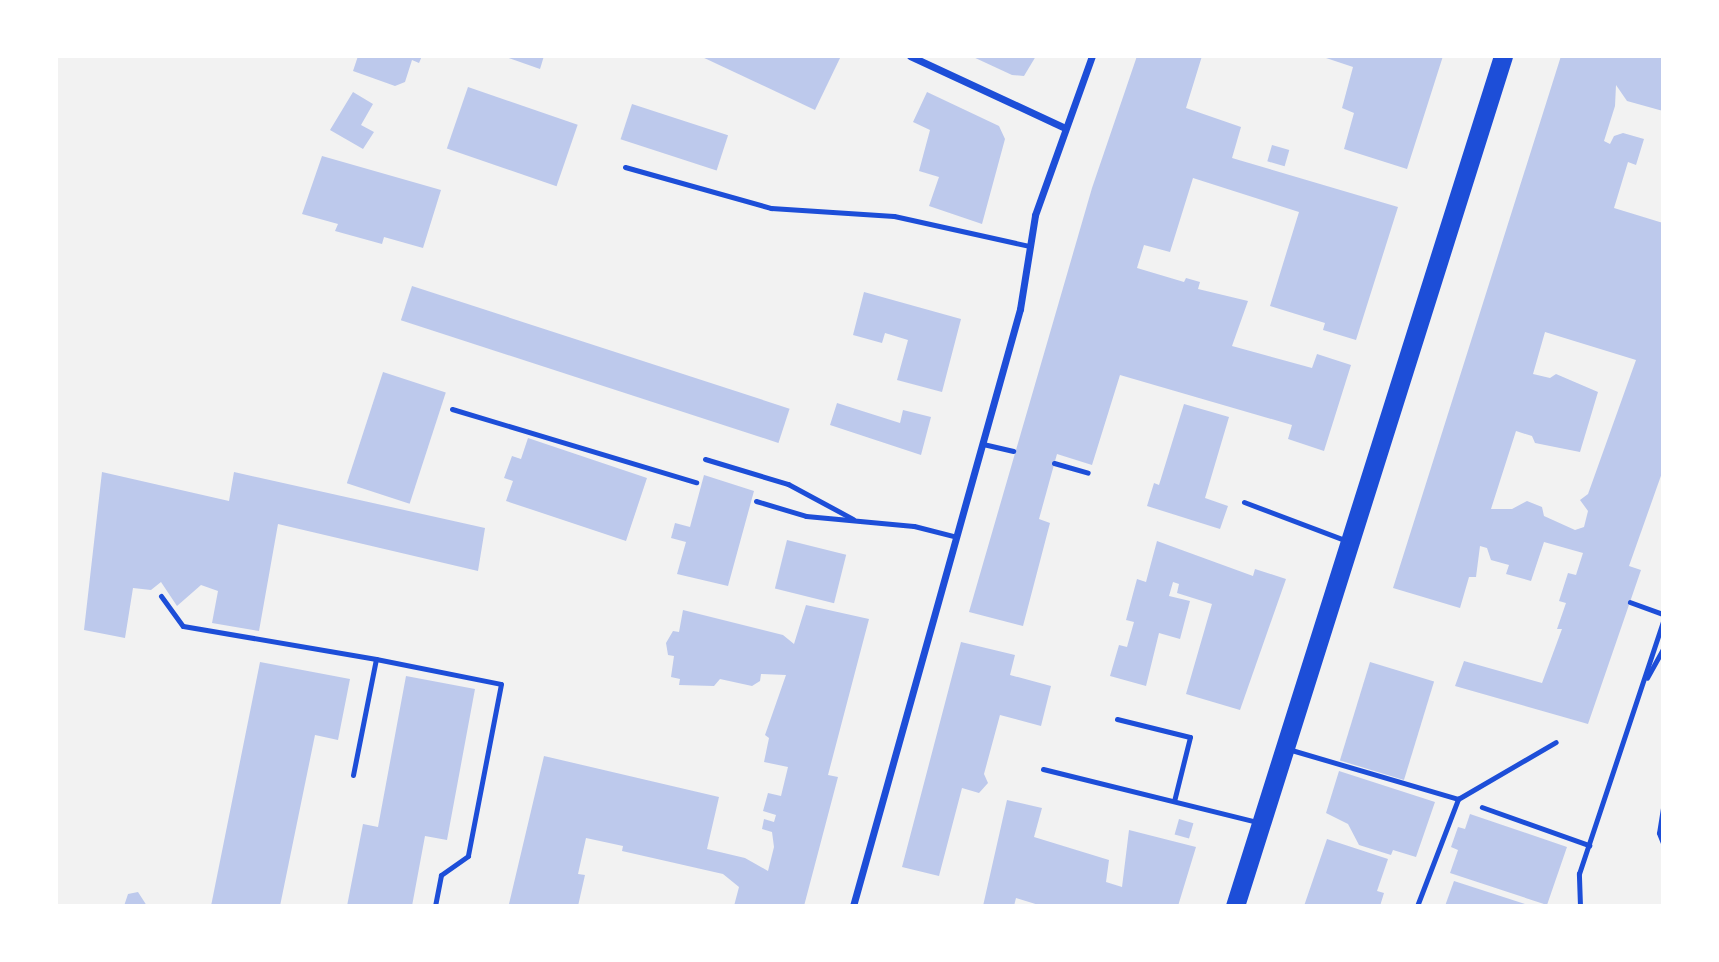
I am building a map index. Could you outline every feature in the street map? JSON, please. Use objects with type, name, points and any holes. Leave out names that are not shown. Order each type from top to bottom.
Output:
[{"type":"highway","points":[[1235,906],[1503,56]]},
{"type":"street","points":[[910,56],[1065,128]]},
{"type":"street","points":[[853,906],[894,747],[957,537],[1020,309],[1029,246],[1065,128],[1092,56]]},
{"type":"lane","points":[[625,167],[771,208],[894,216],[1029,246]]},
{"type":"lane","points":[[452,409],[696,482]]},
{"type":"lane","points":[[983,444],[1013,451]]},
{"type":"lane","points":[[705,459],[788,484],[855,520]]},
{"type":"lane","points":[[1054,463],[1088,473]]},
{"type":"lane","points":[[755,501],[806,516],[914,526],[957,537]]},
{"type":"lane","points":[[1244,502],[1350,542]]},
{"type":"lane","points":[[161,596],[183,626],[376,659],[501,684],[468,856],[441,875],[435,906]]},
{"type":"lane","points":[[352,775],[376,659]]},
{"type":"lane","points":[[1117,719],[1190,737],[1174,801]]},
{"type":"lane","points":[[1417,906],[1458,799],[1556,742]]},
{"type":"lane","points":[[1283,748],[1458,799]]},
{"type":"lane","points":[[1043,769],[1261,822]]},
{"type":"lane","points":[[1663,808],[1659,833],[1663,843]]},
{"type":"path","points":[[1630,602],[1663,614]]},
{"type":"path","points":[[1580,906],[1579,874],[1663,622]]},
{"type":"path","points":[[1640,691],[1663,649]]},
{"type":"path","points":[[1458,799],[1589,845]]},
{"type":"building","points":[[358,56],[422,56],[419,63],[412,60],[405,82],[395,86],[353,71]]},
{"type":"building","points":[[503,56],[544,56],[540,69]]},
{"type":"building","points":[[700,56],[841,56],[815,110]]},
{"type":"building","points":[[971,56],[1036,56],[1024,76],[1012,75]]},
{"type":"building","points":[[1137,56],[1202,56],[1186,108],[1241,127],[1232,158],[1398,207],[1356,340],[1323,330],[1325,323],[1270,306],[1299,212],[1193,178],[1170,252],[1144,245],[1137,268],[1184,282],[1186,278],[1200,282],[1198,289],[1248,301],[1232,346],[1312,368],[1317,354],[1351,365],[1324,451],[1288,439],[1292,425],[1120,375],[1092,465],[1057,454],[1039,519],[1050,523],[1023,626],[969,612],[1092,188]]},
{"type":"building","points":[[1320,56],[1443,56],[1407,169],[1344,149],[1354,113],[1342,108],[1353,67]]},
{"type":"building","points":[[1561,56],[1663,56],[1663,111],[1627,101],[1616,85],[1615,106],[1604,141],[1610,144],[1614,136],[1623,133],[1644,139],[1636,165],[1628,162],[1614,208],[1663,223],[1663,470],[1629,566],[1641,570],[1588,724],[1455,686],[1464,661],[1542,683],[1562,629],[1557,629],[1566,603],[1559,601],[1568,573],[1576,575],[1583,553],[1544,542],[1531,581],[1506,574],[1509,565],[1491,560],[1487,548],[1480,546],[1476,577],[1469,577],[1460,608],[1393,588]],"holes":[[[1545,332],[1636,360],[1588,494],[1580,500],[1588,511],[1584,527],[1575,530],[1544,516],[1542,507],[1527,501],[1512,509],[1491,509],[1516,431],[1532,436],[1535,443],[1580,452],[1598,392],[1556,374],[1550,378],[1533,374]]]},
{"type":"building","points":[[468,87],[578,125],[557,186],[447,148]]},
{"type":"building","points":[[353,92],[373,104],[361,125],[374,132],[363,149],[330,130]]},
{"type":"building","points":[[927,92],[999,126],[1005,139],[982,224],[929,206],[939,177],[919,171],[930,130],[913,122]]},
{"type":"building","points":[[632,104],[728,135],[717,170],[621,139]]},
{"type":"building","points":[[1272,145],[1289,150],[1285,166],[1267,161]]},
{"type":"building","points":[[322,156],[441,190],[423,248],[384,237],[382,244],[335,231],[338,224],[302,214]]},
{"type":"building","points":[[412,286],[790,409],[778,443],[401,320]]},
{"type":"building","points":[[864,292],[961,319],[942,392],[897,380],[908,340],[885,333],[882,343],[853,335]]},
{"type":"building","points":[[383,372],[446,392],[410,504],[347,483]]},
{"type":"building","points":[[837,403],[900,423],[903,410],[931,417],[921,455],[830,425]]},
{"type":"building","points":[[1184,404],[1229,417],[1205,498],[1228,506],[1220,529],[1147,506],[1154,483],[1159,485]]},
{"type":"building","points":[[528,438],[647,478],[626,541],[506,501],[513,481],[504,478],[512,456],[521,459]]},
{"type":"building","points":[[102,472],[229,501],[234,472],[485,528],[478,571],[278,524],[259,631],[212,623],[218,591],[201,585],[177,606],[161,582],[151,590],[133,588],[125,638],[84,630]]},
{"type":"building","points":[[704,475],[754,491],[728,586],[677,574],[686,542],[671,538],[675,523],[690,527]]},
{"type":"building","points":[[787,540],[846,555],[834,603],[775,589]]},
{"type":"building","points":[[1157,541],[1253,576],[1255,569],[1286,579],[1240,710],[1186,694],[1212,604],[1177,593],[1179,584],[1173,582],[1169,596],[1190,601],[1180,639],[1159,633],[1146,686],[1110,676],[1119,645],[1127,647],[1134,622],[1126,620],[1137,579],[1146,582]]},
{"type":"building","points":[[806,605],[869,619],[828,775],[838,777],[804,906],[734,906],[739,887],[723,874],[622,851],[623,846],[586,838],[578,874],[585,875],[578,906],[509,904],[544,756],[719,797],[707,849],[745,858],[768,871],[774,847],[772,832],[762,829],[764,819],[774,822],[776,815],[763,811],[768,793],[781,796],[788,767],[764,762],[769,738],[765,735],[786,675],[761,674],[760,681],[752,686],[720,679],[714,686],[679,685],[680,679],[671,677],[674,656],[668,655],[666,643],[673,631],[679,632],[683,610],[783,635],[794,644]]},
{"type":"building","points":[[961,642],[1015,655],[1010,675],[1051,686],[1041,726],[1000,715],[984,774],[988,783],[979,793],[962,788],[939,876],[902,867]]},
{"type":"building","points":[[260,662],[350,679],[338,740],[315,735],[280,906],[211,906]]},
{"type":"building","points":[[1370,662],[1434,682],[1404,780],[1340,760]]},
{"type":"building","points":[[406,676],[475,689],[447,840],[425,836],[412,906],[347,906],[363,824],[378,827]]},
{"type":"building","points":[[1339,771],[1435,802],[1416,857],[1393,850],[1391,855],[1359,845],[1348,824],[1326,813]]},
{"type":"building","points":[[1007,800],[1042,808],[1034,837],[1109,860],[1106,882],[1122,887],[1129,830],[1196,847],[1178,906],[1042,906],[1016,898],[1014,906],[983,906]]},
{"type":"building","points":[[1470,814],[1567,847],[1547,905],[1450,873],[1458,850],[1451,847],[1458,827],[1465,829]]},
{"type":"building","points":[[1179,819],[1193,823],[1189,839],[1175,834]]},
{"type":"building","points":[[1327,839],[1388,859],[1377,891],[1384,893],[1380,906],[1304,906]]},
{"type":"building","points":[[1454,881],[1525,904],[1445,906]]},
{"type":"building","points":[[138,892],[147,906],[124,906],[128,894]]}]
